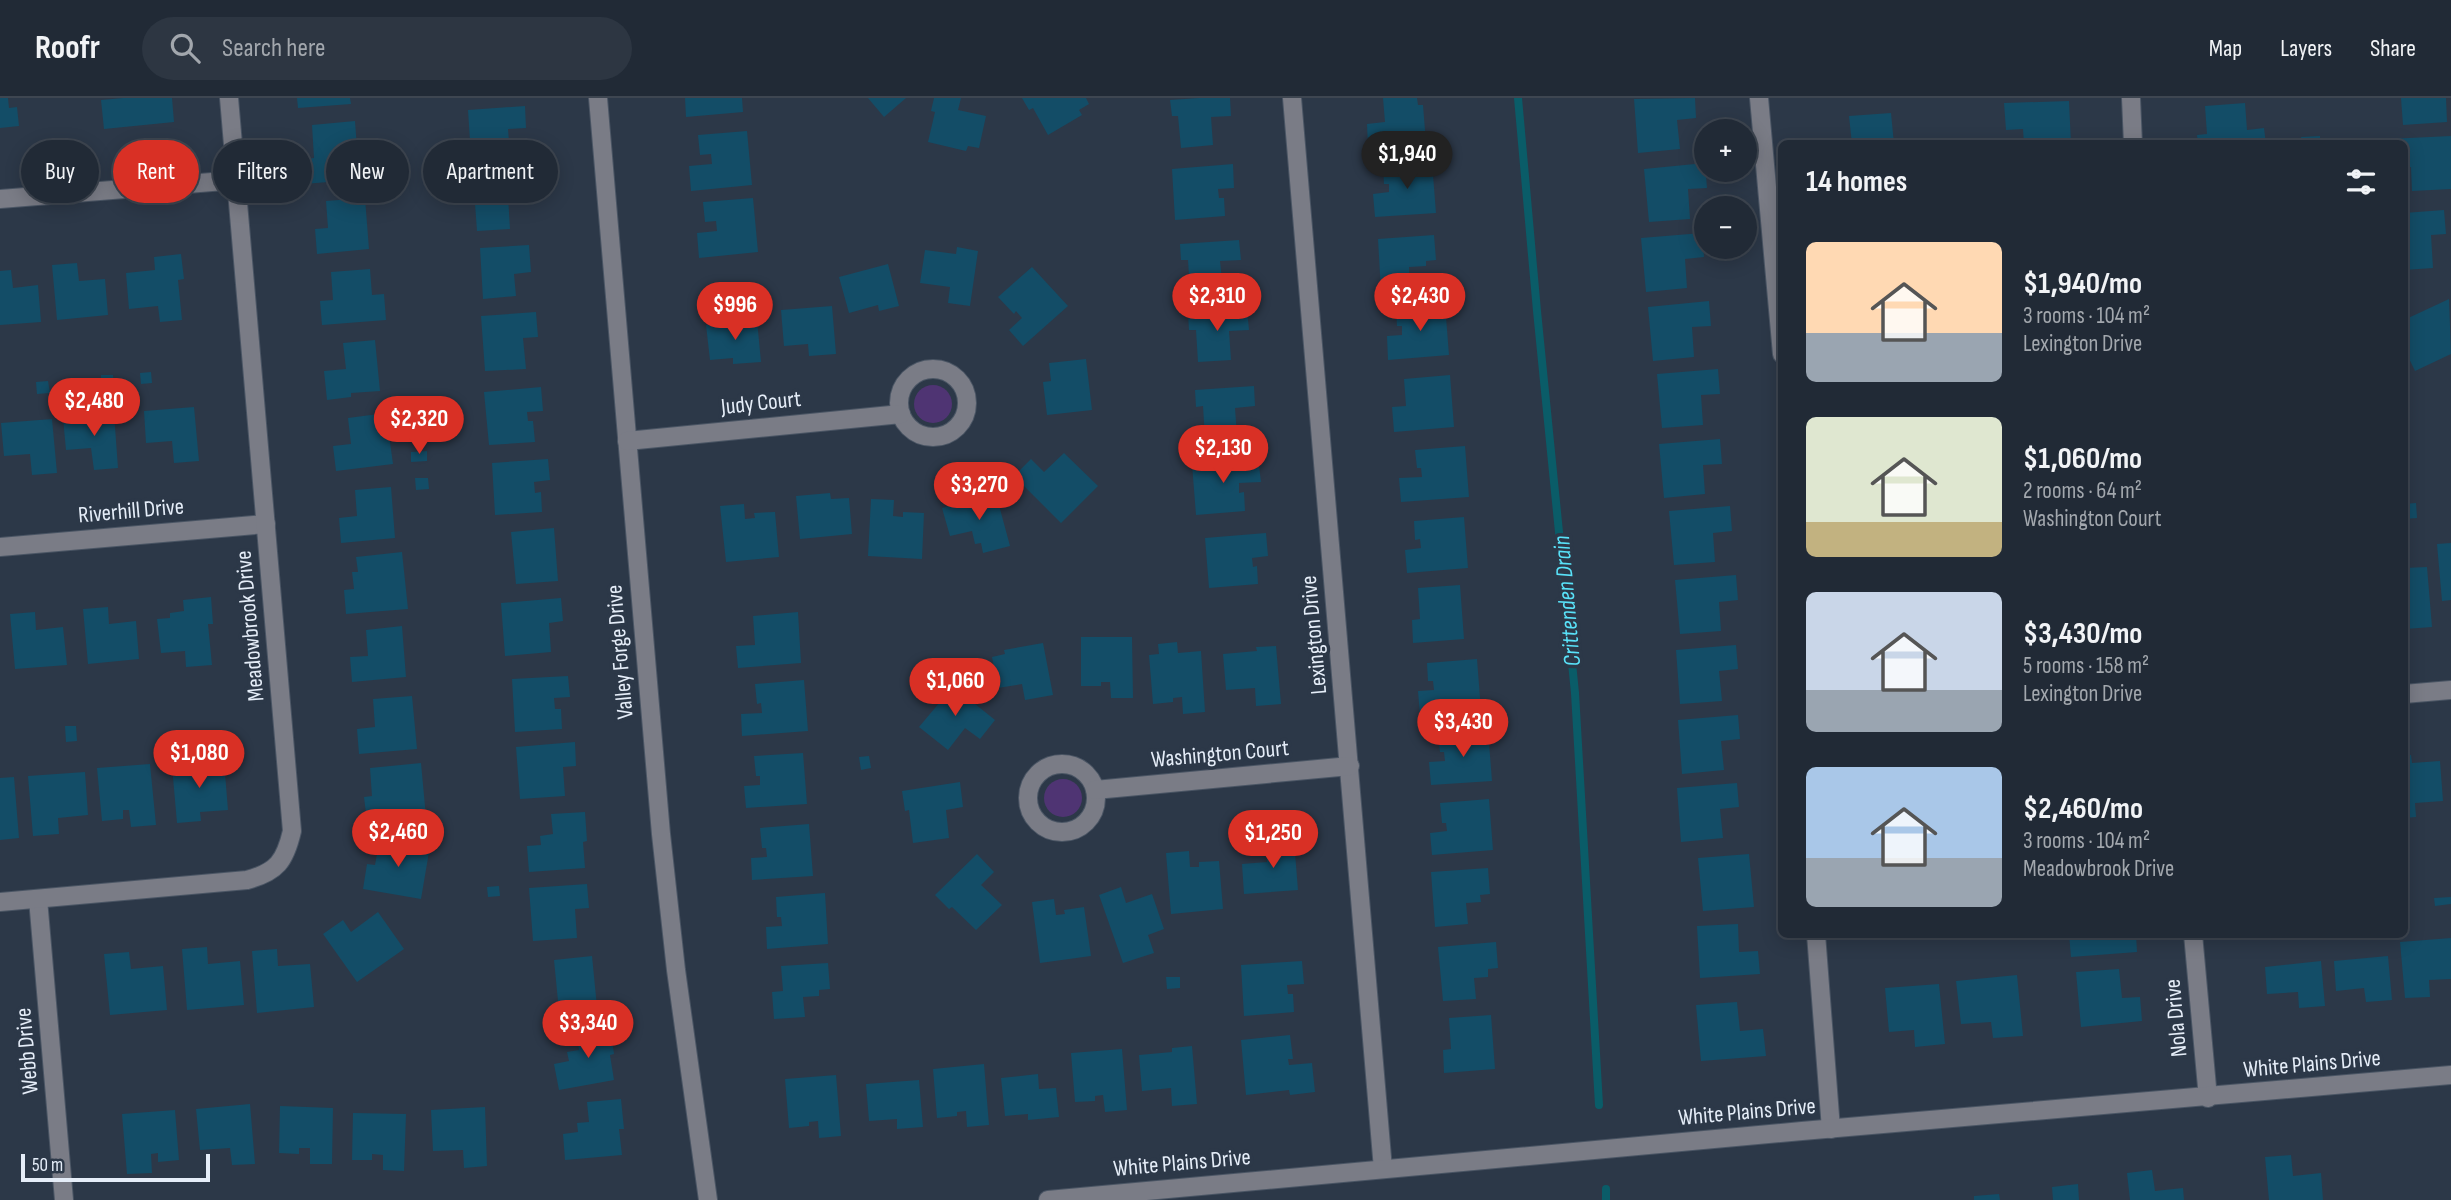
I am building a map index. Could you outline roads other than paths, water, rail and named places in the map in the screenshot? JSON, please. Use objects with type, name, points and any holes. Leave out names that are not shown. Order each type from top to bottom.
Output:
[{"type":"street","name":"Meadowbrook Drive","points":[[229,98],[233,140]]},
{"type":"street","name":"Valley Forge Drive","points":[[598,98],[661,834],[676,970],[708,1200]]},
{"type":"street","name":"Lexington Drive","points":[[1292,98],[1383,1169]]},
{"type":"street","points":[[1759,98],[1778,309]]},
{"type":"street","points":[[2132,98],[2133,140]]},
{"type":"street","points":[[0,199],[213,182]]},
{"type":"street","name":"Meadowbrook Drive","points":[[0,902],[247,880],[265,875],[279,864],[287,849],[292,831],[239,203]]},
{"type":"street","name":"Judy Court","points":[[627,441],[901,414]]},
{"type":"street","name":"Riverhill Drive","points":[[0,547],[266,524]]},
{"type":"street","points":[[2408,694],[2451,690]]},
{"type":"street","name":"Washington Court","points":[[1095,790],[1350,766]]},
{"type":"street","name":"Webb Drive","points":[[38,899],[64,1200]]},
{"type":"street","points":[[1816,938],[1831,1129]]},
{"type":"street","name":"Nola Drive","points":[[2193,938],[2208,1098]]},
{"type":"street","name":"White Plains Drive","points":[[1048,1200],[2451,1076]]},
{"type":"waterway","name":"Crittenden Drain","points":[[1518,98],[1575,693],[1599,1105]]},
{"type":"waterway","name":"Crittenden Drain","points":[[1606,1189],[1606,1200]]}]
